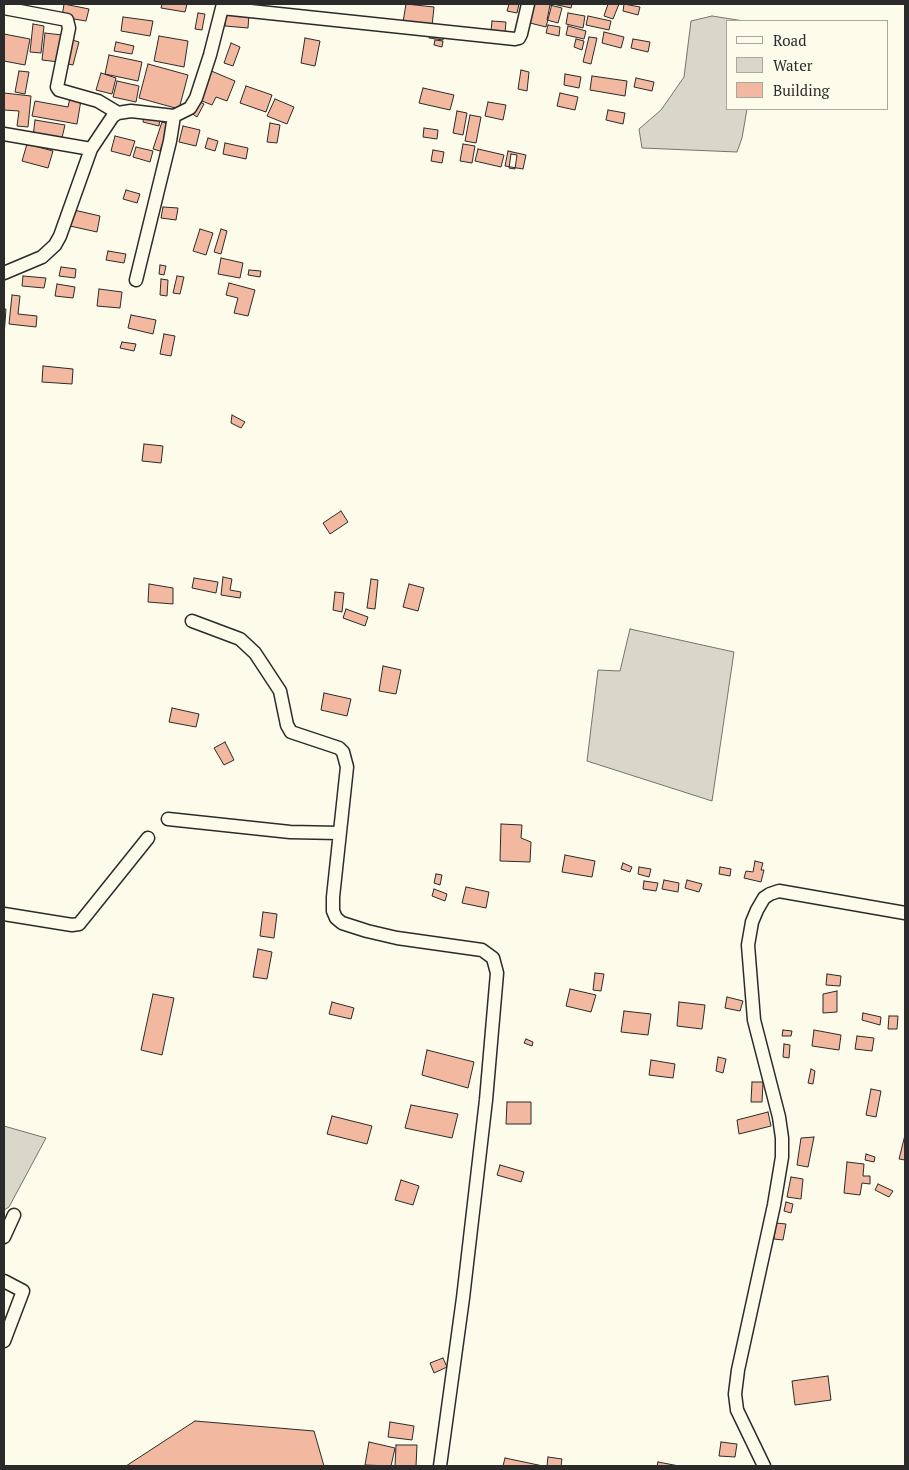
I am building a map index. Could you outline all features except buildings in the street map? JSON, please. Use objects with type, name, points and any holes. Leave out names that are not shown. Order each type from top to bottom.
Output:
[{"type":"street","points":[[4,273],[42,256],[55,244],[60,236],[91,149],[108,121],[118,113],[130,112],[174,116],[190,108],[196,98],[210,55],[222,6],[515,39],[519,38],[521,34],[528,4]]},
{"type":"street","points":[[4,8],[67,20],[69,28],[57,87],[59,90],[98,101],[118,113]]},
{"type":"street","points":[[136,280],[170,141],[174,116]]},
{"type":"street","points":[[4,134],[91,149]]},
{"type":"street","points":[[192,621],[240,639],[255,653],[280,691],[287,725],[291,732],[339,748],[343,752],[347,767],[333,898],[333,911],[336,918],[342,923],[397,938],[482,950],[493,958],[497,973],[486,1100],[440,1466]]},
{"type":"street","points":[[168,819],[290,832],[339,832]]},
{"type":"street","points":[[4,914],[72,925],[79,924],[148,838]]},
{"type":"street","points":[[764,1466],[737,1410],[735,1394],[738,1370],[774,1205],[782,1157],[779,1117],[754,1020],[748,945],[752,922],[764,898],[779,891],[905,913]]},
{"type":"street","points":[[4,1237],[14,1214]]},
{"type":"street","points":[[4,1281],[23,1291],[4,1341]]},
{"type":"water","points":[[712,16],[738,20],[726,20],[726,110],[747,110],[742,138],[737,152],[642,148],[639,129],[661,110],[684,77],[691,21]]},
{"type":"water","points":[[630,629],[734,652],[712,801],[587,761],[598,670],[620,671]]},
{"type":"water","points":[[4,1126],[46,1138],[9,1207],[4,1210]]}]
